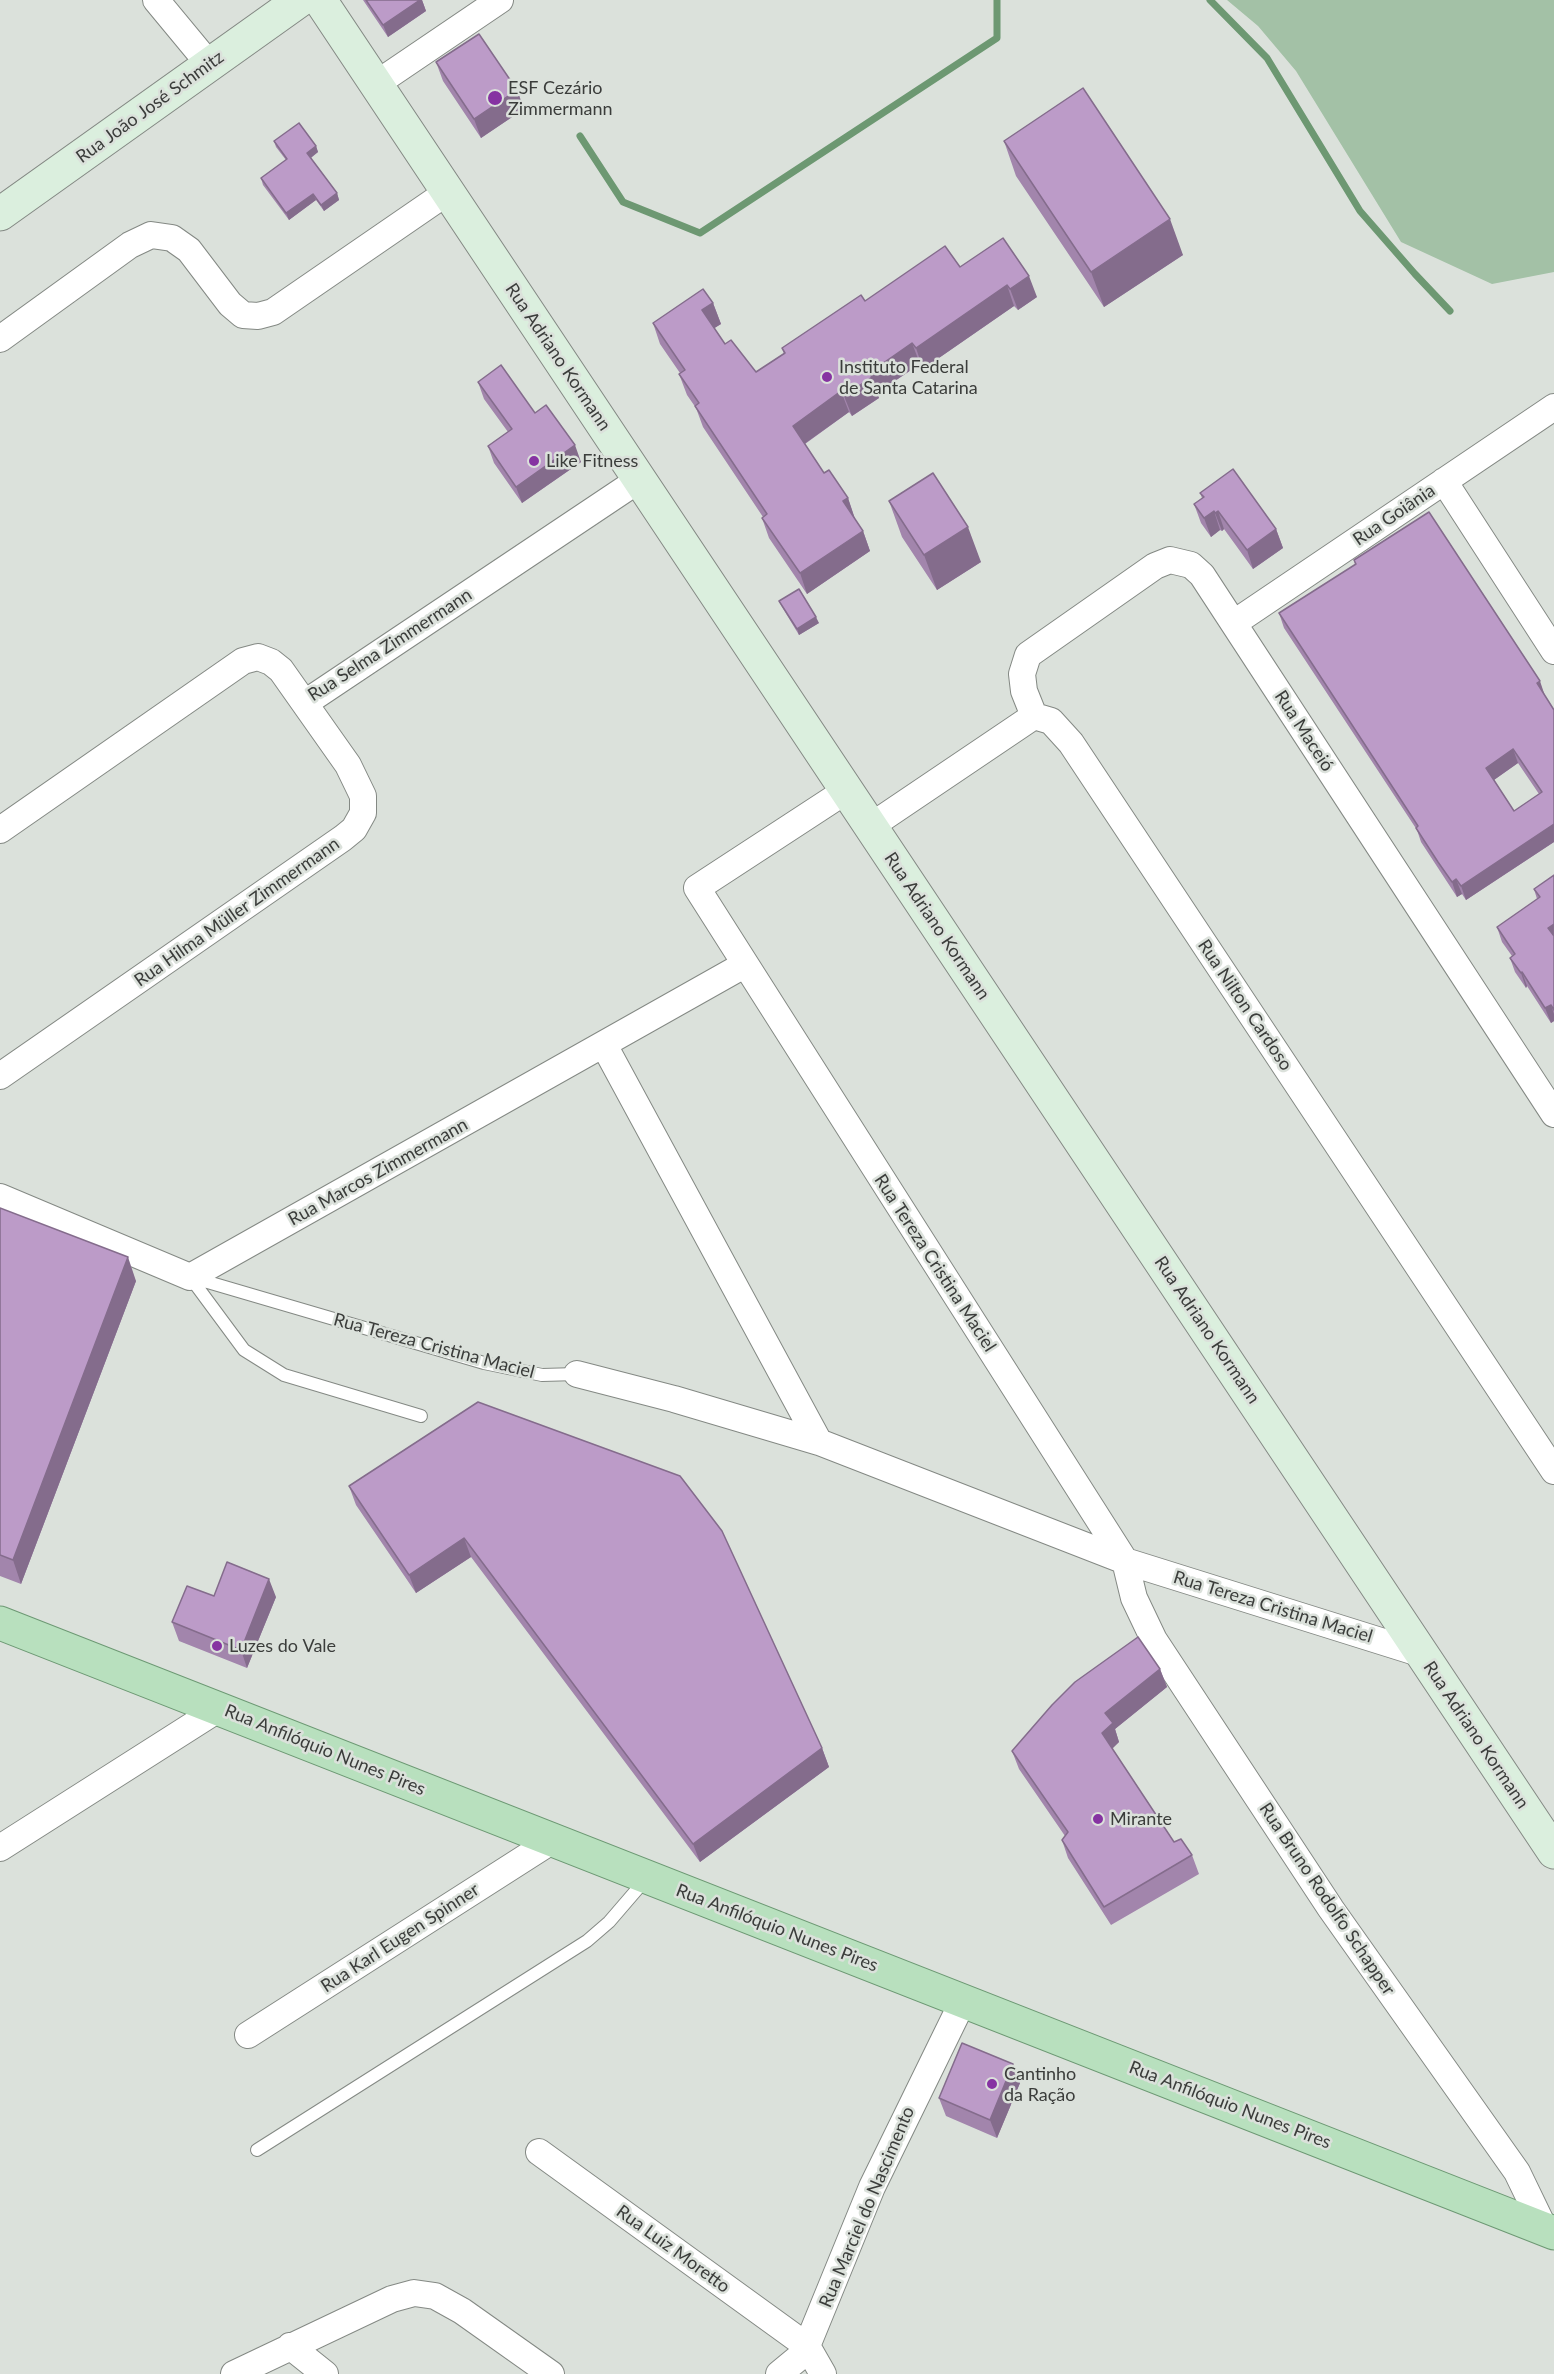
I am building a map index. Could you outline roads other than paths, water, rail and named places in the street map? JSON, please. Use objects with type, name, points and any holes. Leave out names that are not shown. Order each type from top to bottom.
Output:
[{"type":"main road","name":"Rua Anfilóquio Nunes Pires","points":[[0,1623],[1549,2231]]},
{"type":"street","points":[[156,0],[209,64]]},
{"type":"street","name":"Rua João José Schmitz","points":[[0,214],[300,0]]},
{"type":"street","name":"Rua Adriano Kormann","points":[[321,0],[1554,1852]]},
{"type":"street","points":[[376,84],[500,0]]},
{"type":"street","points":[[0,339],[130,245],[151,235],[172,238],[189,250],[230,304],[243,315],[258,316],[273,312],[449,191]]},
{"type":"street","name":"Rua Goiânia","points":[[1234,623],[1554,407]]},
{"type":"street","name":"Rua Selma Zimmermann","points":[[0,830],[243,661],[258,657],[272,662],[281,670],[305,703],[640,479]]},
{"type":"street","points":[[1444,482],[1554,651]]},
{"type":"street","name":"Rua Maceió","points":[[1034,716],[1024,691],[1022,674],[1028,655],[1162,562],[1179,560],[1197,569],[1554,1114]]},
{"type":"street","name":"Rua Hilma Müller Zimmermann","points":[[0,1076],[354,829],[363,813],[363,796],[348,765],[305,703]]},
{"type":"street","points":[[871,826],[1034,716]]},
{"type":"street","name":"Rua Nilton Cardoso","points":[[1034,716],[1051,722],[1071,743],[1554,1471]]},
{"type":"street","name":"Rua Tereza Cristina Maciel","points":[[847,790],[697,888],[1125,1561]]},
{"type":"street","name":"Rua Marcos Zimmermann","points":[[190,1277],[744,965]]},
{"type":"street","points":[[604,1045],[819,1442]]},
{"type":"street","points":[[0,1197],[190,1277]]},
{"type":"street","name":"Rua Tereza Cristina Maciel","points":[[577,1374],[674,1399],[819,1442],[1125,1561],[1422,1654]]},
{"type":"street","name":"Rua Bruno Rodolfo Schapper","points":[[1125,1561],[1134,1598],[1154,1640],[1331,1909],[1517,2172],[1549,2231]]},
{"type":"street","points":[[0,1848],[220,1708]]},
{"type":"street","name":"Rua Karl Eugen Spinner","points":[[248,2035],[553,1840]]},
{"type":"street","name":"Rua Marciel do Nascimento","points":[[779,2374],[802,2355],[807,2346],[872,2187],[963,2001]]},
{"type":"street","name":"Rua Luiz Moretto","points":[[539,2152],[807,2346]]},
{"type":"street","points":[[234,2374],[392,2299],[414,2293],[435,2296],[462,2311],[551,2374]]},
{"type":"street","points":[[290,2346],[325,2374]]},
{"type":"street","points":[[807,2346],[823,2374]]},
{"type":"lane","name":"Rua Tereza Cristina Maciel","points":[[190,1277],[484,1363],[542,1375],[577,1374]]},
{"type":"lane","points":[[190,1277],[244,1350],[284,1375],[422,1416]]},
{"type":"lane","points":[[257,2150],[586,1941],[609,1922],[647,1877]]},
{"type":"waterway","points":[[580,136],[623,202],[700,233],[997,38],[997,0]]},
{"type":"waterway","points":[[1210,0],[1267,58],[1360,211],[1450,311]]},
{"type":"place","name":"ESF Cezário Zimmermann","points":[[495,98]]},
{"type":"place","name":"Instituto Federal de Santa Catarina","points":[[827,377]]},
{"type":"place","name":"Like Fitness","points":[[534,461]]},
{"type":"place","name":"Luzes do Vale","points":[[217,1646]]},
{"type":"place","name":"Mirante","points":[[1098,1819]]},
{"type":"place","name":"Cantinho da Ração","points":[[992,2084]]}]
